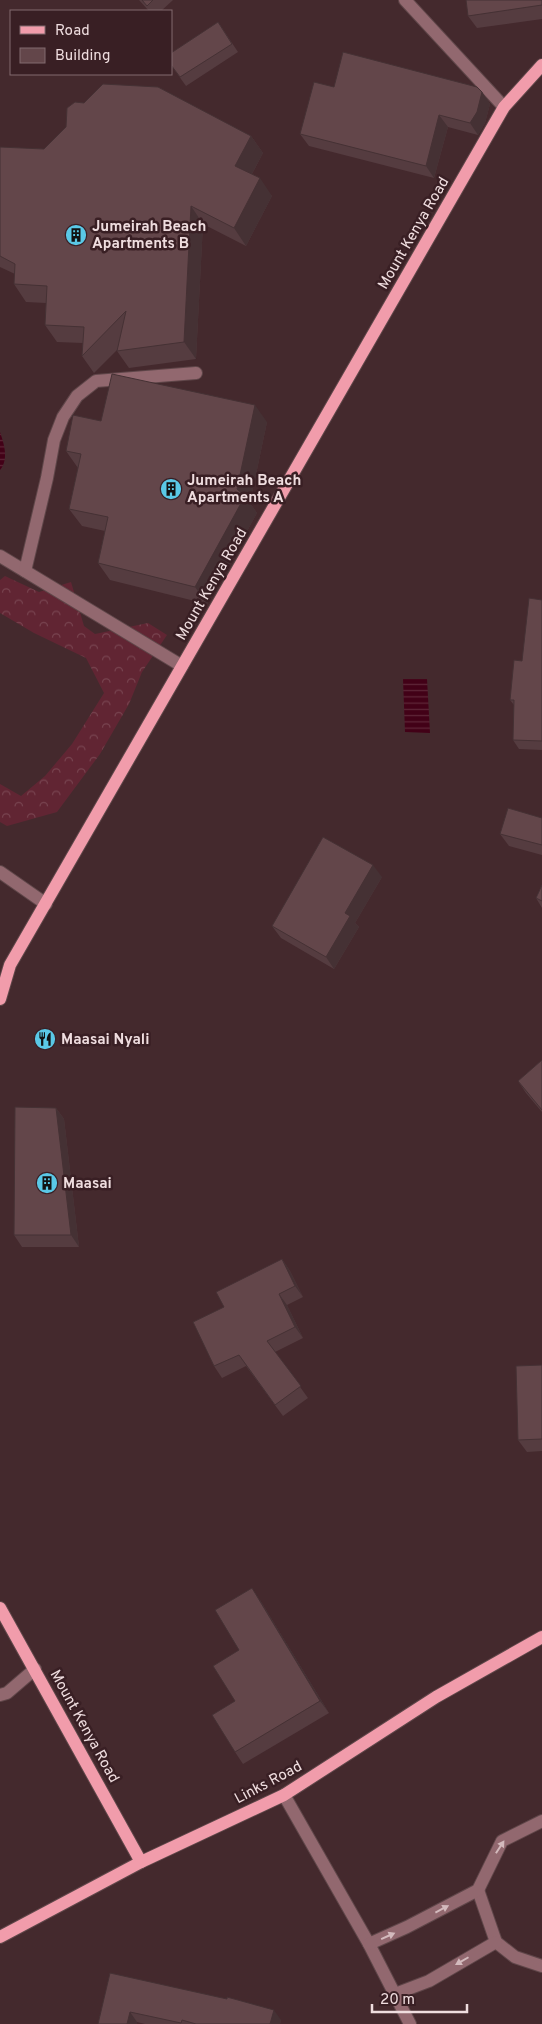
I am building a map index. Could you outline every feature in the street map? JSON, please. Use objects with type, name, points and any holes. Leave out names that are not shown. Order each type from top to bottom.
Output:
[{"type":"main road","name":"Mount Kenya Road","points":[[0,999],[10,966],[504,107],[542,66]]},
{"type":"main road","name":"Mount Kenya Road","points":[[0,1608],[141,1862]]},
{"type":"main road","name":"Links Road","points":[[0,1937],[141,1862],[284,1795],[436,1697],[542,1637]]},
{"type":"street","points":[[405,0],[504,107]]},
{"type":"street","points":[[25,571],[54,440],[63,417],[76,396],[96,381],[196,373]]},
{"type":"street","points":[[0,556],[182,666]]},
{"type":"street","points":[[0,872],[46,904]]},
{"type":"street","points":[[0,1695],[7,1693],[35,1669]]},
{"type":"street","points":[[284,1795],[369,1944],[410,2024]]},
{"type":"street","points":[[369,1944],[407,1927],[478,1890],[502,1841],[542,1821]]},
{"type":"street","points":[[478,1890],[496,1942],[515,1957],[542,1966]]},
{"type":"street","points":[[394,1994],[429,1981],[496,1942]]},
{"type":"green space","points":[[5,576],[39,592],[71,582],[84,626],[95,634],[148,623],[167,635],[142,672],[129,704],[100,754],[57,812],[7,826],[0,822],[0,784],[21,796],[45,776],[72,744],[104,693],[86,658],[34,633],[0,613],[0,580]]},
{"type":"shaded area","points":[[0,432],[5,456],[0,470]]},
{"type":"shaded area","points":[[403,679],[427,679],[430,733],[405,732]]},
{"type":"building","points":[[142,0],[153,0],[147,6]]},
{"type":"building","points":[[466,0],[542,0],[542,5],[468,16]]},
{"type":"building","points":[[218,22],[232,44],[180,77],[172,66],[172,52]]},
{"type":"building","points":[[343,52],[477,87],[482,92],[477,112],[470,123],[439,115],[426,166],[300,134],[314,82],[334,87]]},
{"type":"building","name":"Jumeirah Beach Apartments B","points":[[103,84],[158,87],[251,136],[235,166],[260,178],[234,228],[191,206],[184,342],[117,351],[126,311],[82,356],[84,327],[45,325],[47,286],[14,284],[15,264],[0,256],[0,147],[44,149],[66,127],[67,108],[75,102],[84,103]]},
{"type":"building","name":"Jumeirah Beach Apartments A","points":[[112,374],[255,405],[237,489],[245,496],[195,587],[98,563],[108,517],[69,509],[81,454],[66,451],[73,415],[101,421]]},
{"type":"building","points":[[529,598],[542,600],[542,741],[513,740],[514,700],[510,700],[514,660],[522,661]]},
{"type":"building","points":[[508,808],[542,818],[542,845],[500,834]]},
{"type":"building","points":[[323,837],[373,865],[345,913],[350,916],[326,957],[272,926]]},
{"type":"building","points":[[542,885],[542,901],[536,898]]},
{"type":"building","points":[[542,1060],[542,1110],[518,1081]]},
{"type":"building","name":"Maasai","points":[[15,1107],[56,1108],[71,1235],[14,1235]]},
{"type":"building","points":[[282,1259],[295,1286],[279,1294],[295,1327],[267,1341],[301,1386],[275,1405],[239,1355],[214,1366],[193,1322],[224,1307],[216,1292]]},
{"type":"building","points":[[542,1365],[542,1439],[518,1440],[516,1366]]},
{"type":"building","points":[[252,1588],[320,1701],[235,1752],[212,1715],[235,1701],[213,1666],[239,1650],[215,1610]]},
{"type":"building","points":[[110,1973],[227,1999],[227,1997],[274,2010],[270,2024],[196,2024],[182,2020],[181,2023],[130,2012],[127,2024],[98,2024]]},
{"type":"place","name":"Jumeirah Beach Apartments B","points":[[76,235]]},
{"type":"place","name":"Jumeirah Beach Apartments A","points":[[171,489]]},
{"type":"place","name":"Maasai Nyali","points":[[45,1039]]},
{"type":"place","name":"Maasai","points":[[47,1183]]}]
